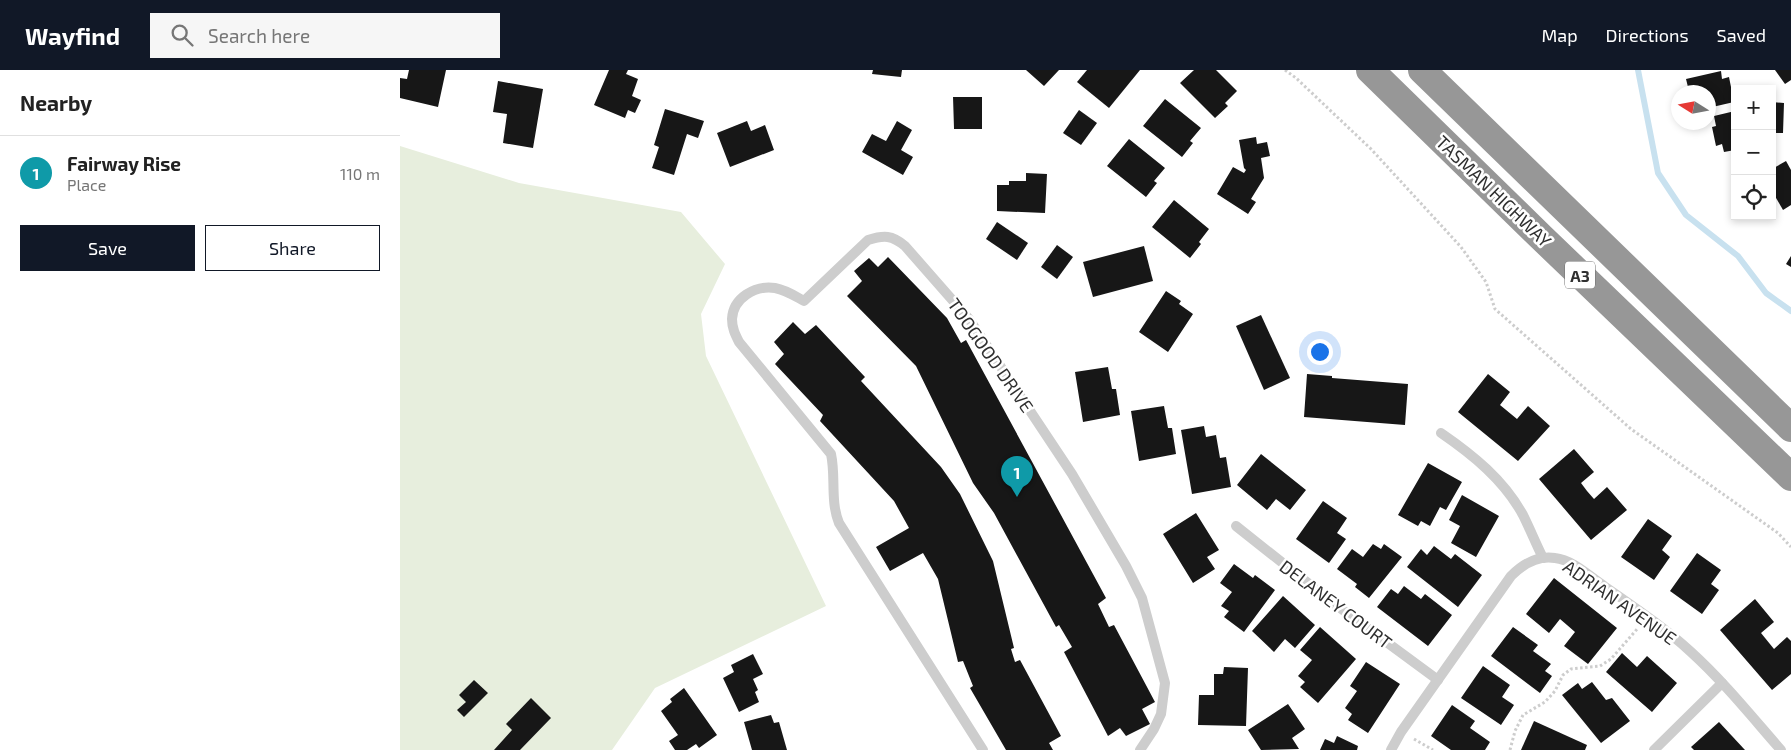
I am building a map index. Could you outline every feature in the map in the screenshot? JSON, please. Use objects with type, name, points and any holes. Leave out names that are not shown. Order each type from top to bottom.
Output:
[{"type":"highway","name":"TASMAN HIGHWAY","points":[[1370,70],[1791,477]]},
{"type":"highway","name":"TASMAN HIGHWAY","points":[[1422,70],[1791,428]]},
{"type":"lane","name":"TOOGOOD DRIVE","points":[[982,750],[839,522],[834,509],[834,473],[831,454],[739,342],[733,330],[732,318],[735,307],[741,298],[762,288],[774,288],[790,293],[804,301],[868,240],[880,236],[889,236],[905,246],[969,319],[1072,474],[1126,566],[1142,598],[1165,682],[1162,714],[1140,750]]},
{"type":"lane","points":[[1441,433],[1470,453],[1501,484],[1522,514],[1542,558]]},
{"type":"lane","name":"DELANEY COURT","points":[[1236,526],[1328,599],[1438,680]]},
{"type":"lane","name":"ADRIAN AVENUE","points":[[1392,750],[1401,732],[1511,576],[1521,566],[1531,560],[1554,558],[1566,561],[1648,616],[1691,652],[1722,683],[1781,750]]},
{"type":"lane","points":[[1654,750],[1722,683]]},
{"type":"path","points":[[1285,70],[1296,78],[1371,149],[1461,247],[1486,282],[1496,309],[1631,430],[1778,533],[1791,547]]},
{"type":"path","points":[[1510,750],[1515,731],[1523,715],[1545,702],[1555,691],[1563,675],[1571,669],[1600,666],[1611,659],[1648,616]]},
{"type":"path","points":[[1401,732],[1433,750]]},
{"type":"green space","points":[[400,146],[519,183],[681,212],[725,264],[701,314],[706,356],[826,606],[655,688],[612,750],[400,750]]},
{"type":"building","points":[[409,70],[446,70],[438,107],[400,98],[400,78],[407,79]]},
{"type":"building","points":[[609,70],[628,70],[626,74],[638,79],[632,96],[641,100],[635,113],[628,110],[625,118],[594,105]]},
{"type":"building","points":[[873,70],[902,70],[901,77],[872,74]]},
{"type":"building","points":[[1026,70],[1059,70],[1044,86]]},
{"type":"building","points":[[1087,70],[1140,70],[1109,108],[1077,82]]},
{"type":"building","points":[[1194,70],[1216,70],[1237,91],[1225,103],[1228,106],[1215,118],[1180,83]]},
{"type":"building","points":[[1775,70],[1791,70],[1791,80],[1785,84]]},
{"type":"building","points":[[1721,71],[1722,79],[1729,77],[1731,103],[1716,106],[1716,85],[1688,85],[1686,79]]},
{"type":"building","points":[[498,81],[543,89],[533,148],[503,143],[507,114],[493,112]]},
{"type":"building","points":[[953,97],[982,97],[982,129],[954,129]]},
{"type":"building","points":[[1165,99],[1201,128],[1190,141],[1193,143],[1182,157],[1143,126]]},
{"type":"building","points":[[1776,102],[1784,103],[1783,133],[1776,133]]},
{"type":"building","points":[[665,109],[704,121],[698,138],[687,134],[674,175],[652,168],[659,147],[654,145]]},
{"type":"building","points":[[1079,110],[1097,123],[1081,145],[1063,133]]},
{"type":"building","points":[[1731,112],[1731,151],[1724,152],[1722,144],[1716,146],[1713,130],[1716,130],[1716,116]]},
{"type":"building","points":[[747,121],[751,131],[765,125],[774,150],[730,167],[717,133]]},
{"type":"building","points":[[897,121],[912,130],[901,150],[913,157],[903,175],[862,152],[872,134],[886,141]]},
{"type":"building","points":[[1256,137],[1257,144],[1267,142],[1270,156],[1261,158],[1264,178],[1251,199],[1256,202],[1248,214],[1217,194],[1233,167],[1244,173],[1246,170],[1239,140]]},
{"type":"building","points":[[1129,139],[1165,168],[1154,181],[1157,183],[1146,197],[1107,166]]},
{"type":"building","points":[[1786,161],[1791,170],[1791,205],[1783,210],[1776,198],[1776,167]]},
{"type":"building","points":[[1026,173],[1047,174],[1045,213],[997,211],[997,185],[1009,185],[1009,181],[1026,181]]},
{"type":"building","points":[[1174,200],[1209,229],[1199,242],[1201,244],[1190,258],[1152,227]]},
{"type":"building","points":[[997,222],[1028,243],[1017,260],[986,239]]},
{"type":"building","points":[[1057,245],[1073,257],[1057,279],[1041,267]]},
{"type":"building","points":[[1144,246],[1153,281],[1093,297],[1083,262]]},
{"type":"building","points":[[1791,256],[1791,267],[1786,264]]},
{"type":"building","points":[[888,257],[947,318],[961,343],[966,340],[1106,598],[1098,604],[1109,627],[1114,625],[1155,702],[1142,709],[1150,724],[1126,736],[1120,728],[1108,736],[1064,652],[1072,647],[1059,625],[1056,627],[994,513],[973,483],[916,366],[847,296],[862,281],[854,271],[869,258],[878,267]]},
{"type":"building","points":[[1166,291],[1181,301],[1179,304],[1193,314],[1168,352],[1139,332]]},
{"type":"building","points":[[1261,315],[1290,378],[1264,390],[1236,326]]},
{"type":"building","points":[[793,322],[805,334],[816,325],[865,377],[861,381],[941,467],[960,494],[993,561],[1014,648],[1011,649],[1015,662],[1020,660],[1061,736],[1049,743],[1053,750],[1006,750],[970,688],[973,686],[963,661],[958,662],[938,579],[923,553],[890,571],[876,547],[909,528],[894,501],[820,421],[823,415],[775,364],[784,354],[774,342]]},
{"type":"building","points":[[1108,367],[1112,389],[1116,389],[1120,415],[1083,422],[1075,372]]},
{"type":"building","points":[[1307,374],[1332,376],[1332,378],[1408,384],[1405,425],[1304,417]]},
{"type":"building","points":[[1488,374],[1510,392],[1500,405],[1517,419],[1528,406],[1550,426],[1518,461],[1458,412]]},
{"type":"building","points":[[1164,406],[1168,428],[1172,428],[1176,454],[1139,461],[1131,411]]},
{"type":"building","points":[[1204,426],[1206,437],[1216,435],[1220,458],[1226,457],[1231,487],[1192,494],[1181,430]]},
{"type":"building","points":[[1574,449],[1594,472],[1581,483],[1587,491],[1594,499],[1607,487],[1627,510],[1591,540],[1539,479]]},
{"type":"building","points":[[1261,454],[1306,490],[1290,510],[1276,499],[1267,510],[1237,485]]},
{"type":"building","points":[[1428,463],[1462,482],[1446,510],[1440,507],[1430,526],[1421,521],[1418,526],[1398,515]]},
{"type":"building","points":[[1462,495],[1499,516],[1476,557],[1451,543],[1460,526],[1449,520]]},
{"type":"building","points":[[1323,501],[1347,518],[1337,533],[1346,539],[1329,563],[1296,539]]},
{"type":"building","points":[[1196,513],[1219,550],[1207,557],[1215,569],[1193,583],[1163,534]]},
{"type":"building","points":[[1648,519],[1672,536],[1662,550],[1670,557],[1654,580],[1621,557]]},
{"type":"building","points":[[1373,544],[1381,549],[1384,544],[1402,557],[1369,598],[1355,587],[1357,584],[1337,569],[1352,549],[1363,557]]},
{"type":"building","points":[[1434,546],[1451,559],[1455,554],[1482,575],[1458,607],[1407,567],[1421,549],[1427,555]]},
{"type":"building","points":[[1697,553],[1721,570],[1711,584],[1719,590],[1702,614],[1670,591]]},
{"type":"building","points":[[1234,564],[1253,578],[1255,575],[1275,590],[1244,632],[1224,617],[1229,611],[1221,606],[1232,592],[1220,583]]},
{"type":"building","points":[[1554,578],[1617,628],[1588,664],[1564,646],[1575,632],[1560,619],[1549,633],[1526,614]]},
{"type":"building","points":[[1404,586],[1421,599],[1425,594],[1452,615],[1428,646],[1377,607],[1391,589],[1398,594]]},
{"type":"building","points":[[1283,596],[1315,625],[1295,648],[1285,639],[1274,652],[1252,631]]},
{"type":"building","points":[[1755,599],[1774,622],[1761,633],[1774,649],[1787,637],[1791,641],[1791,674],[1772,690],[1720,630]]},
{"type":"building","points":[[1320,627],[1356,659],[1318,703],[1300,687],[1305,682],[1298,676],[1312,660],[1300,650]]},
{"type":"building","points":[[1513,627],[1538,645],[1533,651],[1551,664],[1545,671],[1552,676],[1540,693],[1491,656]]},
{"type":"building","points":[[1622,653],[1637,667],[1647,656],[1677,683],[1652,712],[1606,672]]},
{"type":"building","points":[[753,654],[763,674],[753,679],[758,690],[755,692],[759,702],[739,712],[723,678],[734,672],[731,665]]},
{"type":"building","points":[[1366,662],[1400,684],[1368,733],[1348,720],[1352,714],[1345,708],[1357,691],[1350,686]]},
{"type":"building","points":[[1483,666],[1510,685],[1502,697],[1514,705],[1501,725],[1461,698]]},
{"type":"building","points":[[1224,667],[1248,668],[1246,726],[1198,725],[1199,695],[1214,695],[1214,674],[1223,674]]},
{"type":"building","points":[[474,680],[488,693],[464,717],[457,710],[466,702],[459,695]]},
{"type":"building","points":[[1592,682],[1606,700],[1612,698],[1630,721],[1601,743],[1562,695],[1578,683],[1582,689]]},
{"type":"building","points":[[684,688],[717,735],[699,748],[696,744],[687,750],[675,750],[669,741],[678,735],[661,711],[672,702],[670,699]]},
{"type":"building","points":[[531,698],[551,718],[520,750],[494,750],[512,730],[506,724]]},
{"type":"building","points":[[1288,704],[1305,729],[1292,738],[1299,749],[1261,750],[1248,730]]},
{"type":"building","points":[[1452,705],[1475,721],[1470,728],[1490,742],[1485,750],[1451,750],[1431,736]]},
{"type":"building","points":[[771,715],[774,723],[779,722],[787,750],[752,750],[744,722]]},
{"type":"building","points":[[1534,721],[1587,745],[1585,750],[1521,750]]},
{"type":"building","points":[[1719,722],[1745,750],[1694,750],[1691,747]]},
{"type":"building","points":[[1337,736],[1358,746],[1357,750],[1320,750],[1325,739],[1334,743]]},
{"type":"waterway","points":[[1638,70],[1658,173],[1686,215],[1738,256],[1766,293],[1791,311]]},
{"type":"place","name":"Fairway Rise","points":[[1017,497]]}]
